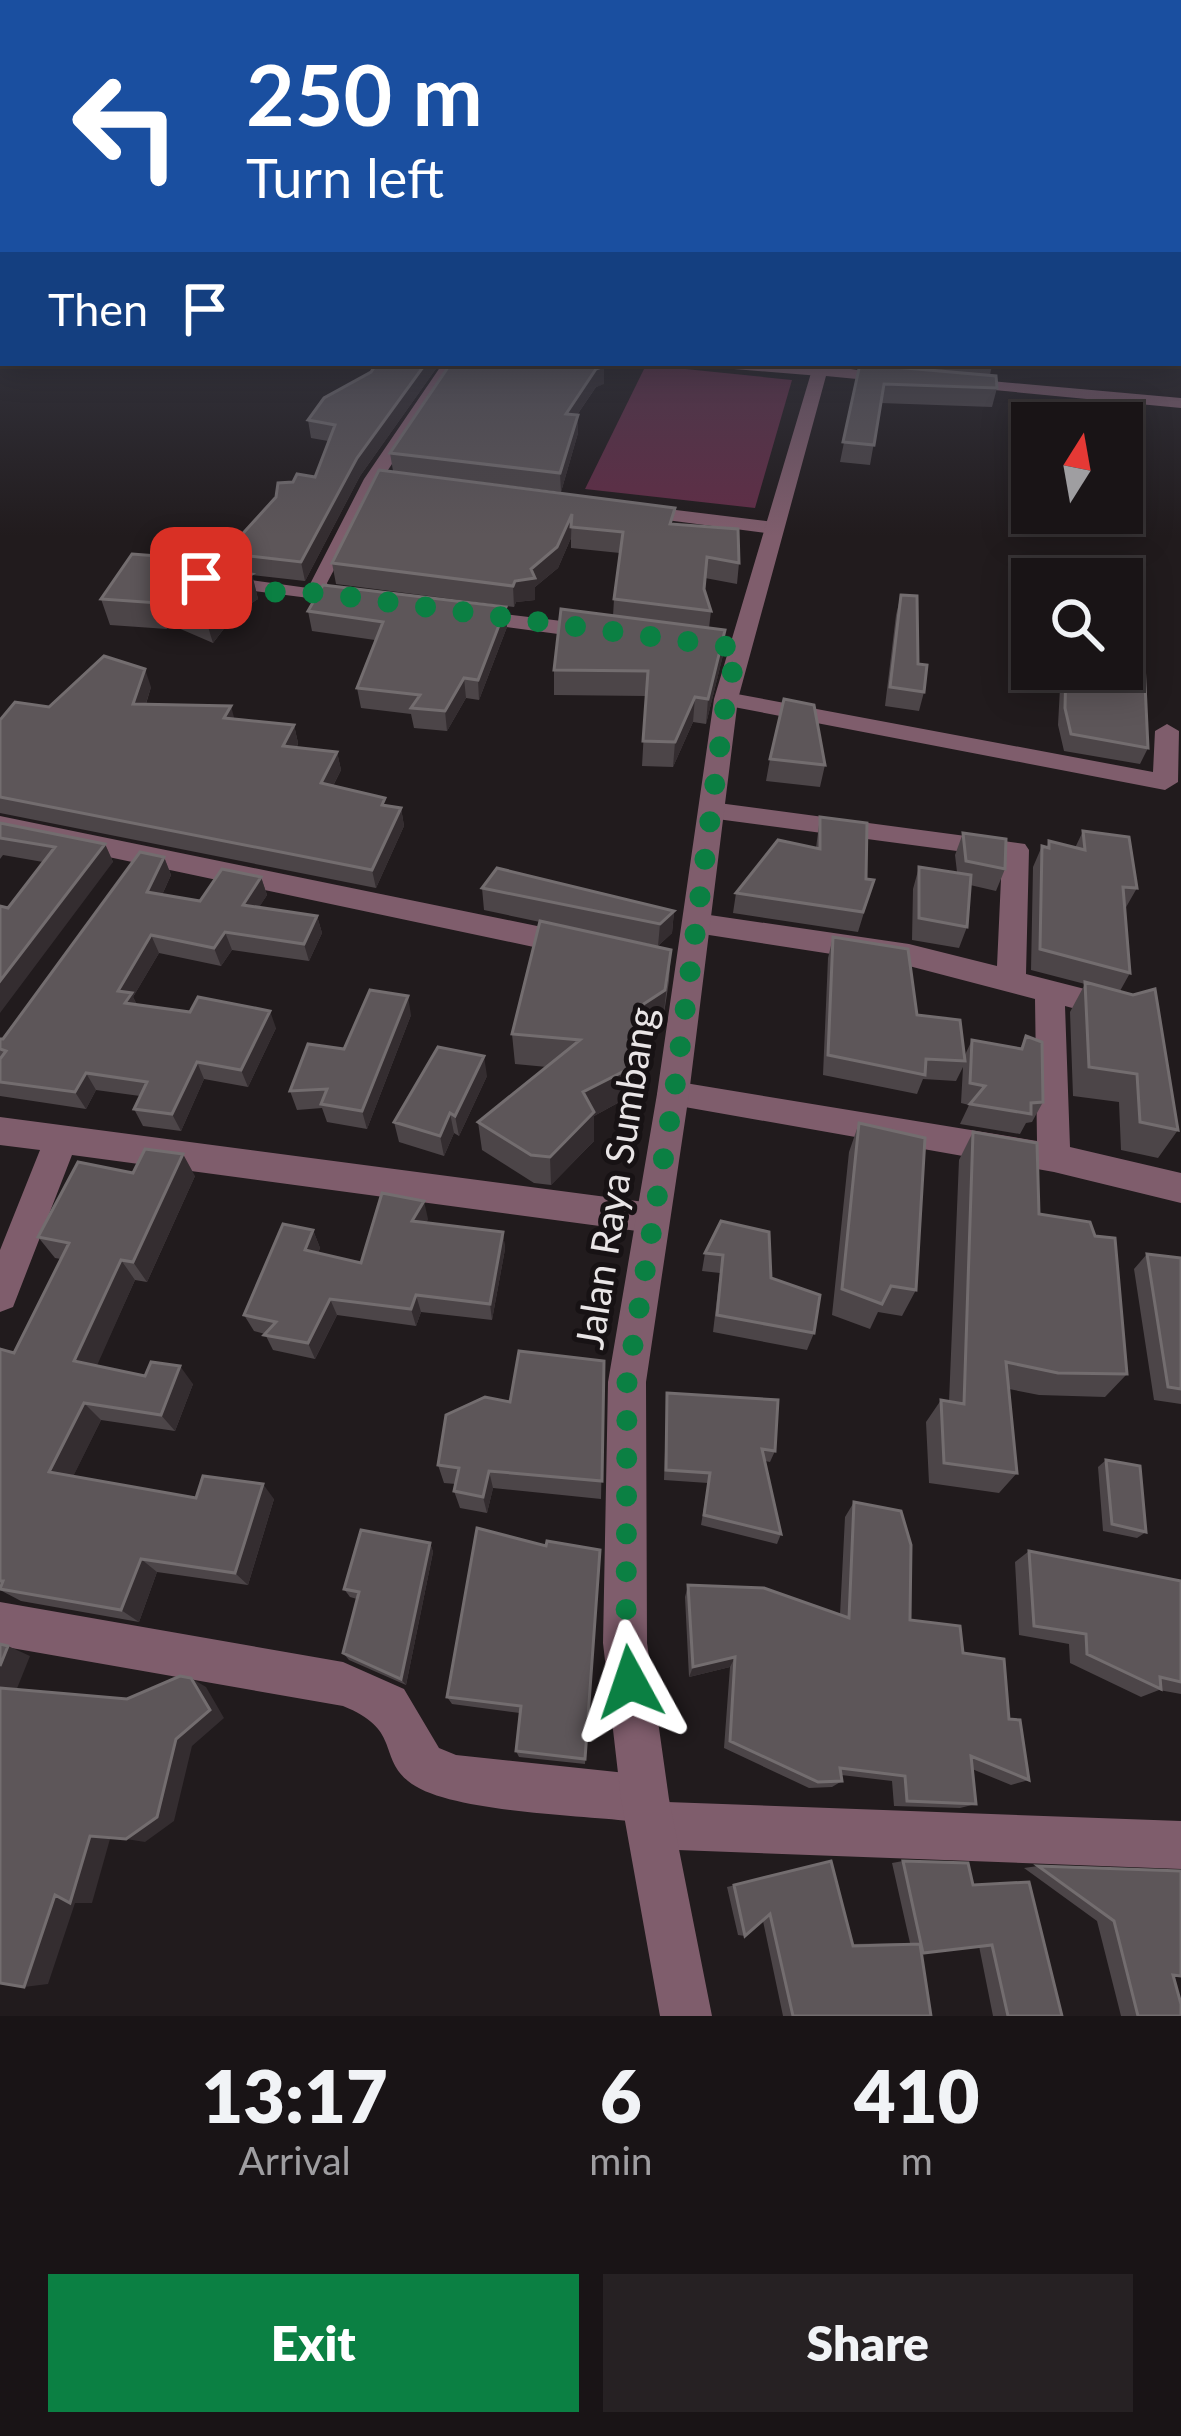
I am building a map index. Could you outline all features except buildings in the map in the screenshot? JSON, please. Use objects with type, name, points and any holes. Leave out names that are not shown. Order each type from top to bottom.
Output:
[{"type":"street","points":[[320,593],[317,583],[373,479],[449,366]]},
{"type":"street","points":[[821,367],[910,379]]},
{"type":"street","name":"Jalan Raya Sumbang","points":[[686,2016],[648,1812],[626,1643],[627,1382],[674,1094],[679,965],[696,923],[726,699],[728,647],[774,528],[821,367]]},
{"type":"street","points":[[933,381],[1181,403]]},
{"type":"street","points":[[373,479],[395,482]]},
{"type":"street","points":[[616,508],[774,528]]},
{"type":"street","points":[[201,578],[273,592],[320,593],[385,604]]},
{"type":"street","points":[[448,613],[631,636]]},
{"type":"street","points":[[726,699],[1165,782],[1167,731]]},
{"type":"street","points":[[711,811],[1016,850],[1011,979]]},
{"type":"street","points":[[0,825],[131,866],[598,949]]},
{"type":"street","points":[[696,923],[909,956],[1117,1008]]},
{"type":"street","points":[[1050,990],[1054,1158]]},
{"type":"street","points":[[674,1094],[1054,1158],[1181,1188]]},
{"type":"street","points":[[0,1131],[652,1218]]},
{"type":"street","points":[[0,1295],[62,1139]]},
{"type":"street","points":[[0,1624],[343,1684],[391,1702],[405,1719],[423,1764],[454,1778],[648,1812],[1181,1845]]},
{"type":"shaded area","points":[[646,366],[792,380],[755,508],[585,489]]},
{"type":"route","points":[[201,578],[255,590],[320,593],[512,622],[738,648],[726,699],[674,1094],[627,1382],[626,1643],[630,1682]]}]
